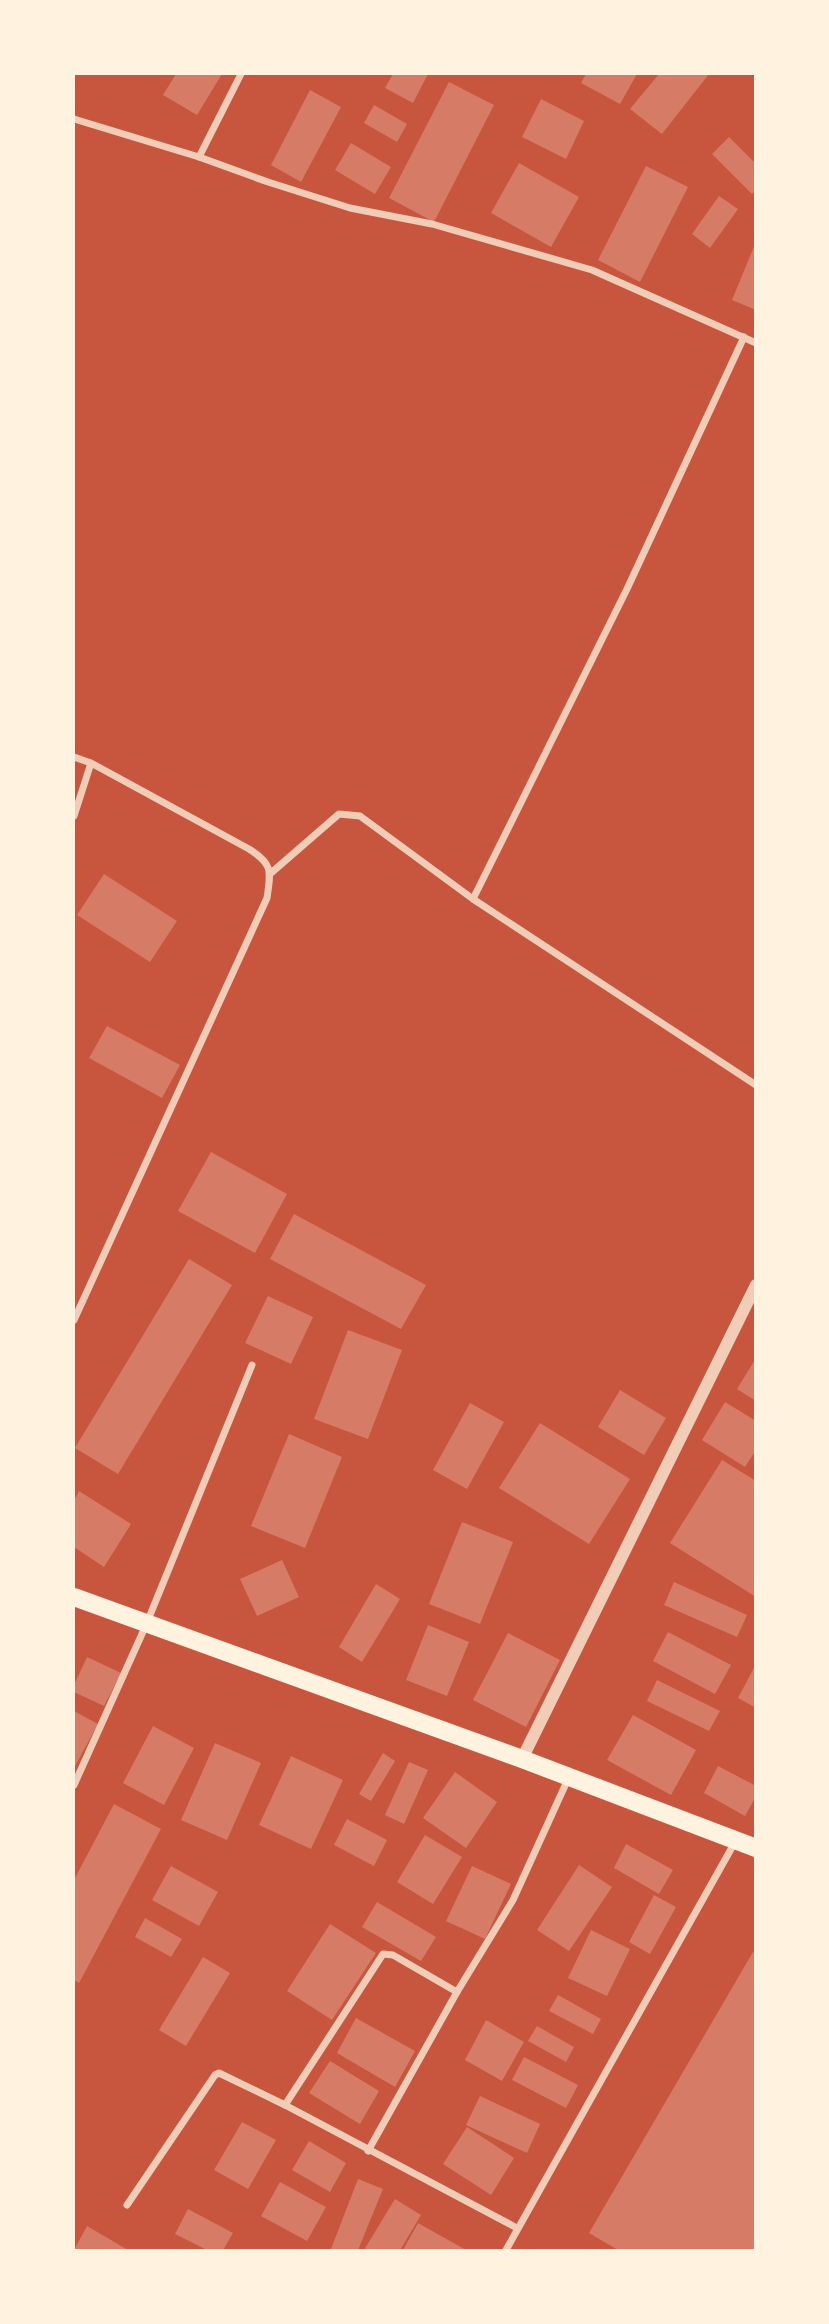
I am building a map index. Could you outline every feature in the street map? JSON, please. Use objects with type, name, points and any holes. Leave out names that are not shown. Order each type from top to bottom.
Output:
[{"type":"main road","points":[[74,1597],[522,1759],[755,1848]]},
{"type":"street","points":[[199,157],[241,74]]},
{"type":"street","points":[[74,119],[199,157],[350,208],[432,224],[592,270],[755,343]]},
{"type":"street","points":[[473,899],[627,589],[744,337]]},
{"type":"street","points":[[74,757],[91,763],[249,849],[264,858],[271,873],[267,898],[74,1320]]},
{"type":"street","points":[[74,816],[91,763]]},
{"type":"street","points":[[271,873],[339,814],[351,813],[368,821],[473,899],[755,1086]]},
{"type":"street","points":[[522,1759],[755,1285]]},
{"type":"street","points":[[74,1785],[146,1625],[252,1365]]},
{"type":"street","points":[[368,2151],[457,1992],[513,1900],[569,1777]]},
{"type":"street","points":[[506,2250],[736,1841]]},
{"type":"street","points":[[285,2105],[383,1954],[393,1955],[457,1992]]},
{"type":"street","points":[[127,2205],[217,2073],[285,2105],[517,2228]]},
{"type":"building","points":[[176,74],[222,74],[197,115],[163,95]]},
{"type":"building","points":[[393,74],[428,74],[413,103],[385,88]]},
{"type":"building","points":[[586,74],[637,74],[620,104],[581,83]]},
{"type":"building","points":[[659,74],[709,74],[662,134],[630,109]]},
{"type":"building","points":[[449,82],[494,105],[434,222],[389,198]]},
{"type":"building","points":[[310,90],[341,107],[301,182],[271,165]]},
{"type":"building","points":[[541,99],[584,121],[566,159],[522,137]]},
{"type":"building","points":[[374,105],[407,124],[397,142],[364,123]]},
{"type":"building","points":[[729,137],[756,164],[756,190],[752,194],[712,154]]},
{"type":"building","points":[[351,143],[391,167],[375,194],[335,170]]},
{"type":"building","points":[[519,163],[579,197],[551,247],[491,213]]},
{"type":"building","points":[[646,166],[688,187],[640,282],[598,260]]},
{"type":"building","points":[[719,196],[738,209],[710,248],[692,234]]},
{"type":"building","points":[[756,244],[756,310],[732,300]]},
{"type":"building","points":[[104,874],[177,921],[150,962],[77,915]]},
{"type":"building","points":[[107,1026],[180,1065],[162,1098],[89,1058]]},
{"type":"building","points":[[211,1152],[287,1194],[255,1253],[178,1211]]},
{"type":"building","points":[[294,1214],[426,1285],[401,1329],[270,1259]]},
{"type":"building","points":[[189,1259],[232,1285],[118,1474],[75,1448]]},
{"type":"building","points":[[268,1296],[313,1317],[291,1364],[245,1343]]},
{"type":"building","points":[[348,1330],[402,1350],[368,1439],[314,1419]]},
{"type":"building","points":[[756,1358],[756,1401],[737,1389]]},
{"type":"building","points":[[620,1390],[666,1418],[644,1455],[598,1427]]},
{"type":"building","points":[[725,1402],[756,1421],[756,1450],[745,1467],[702,1440]]},
{"type":"building","points":[[470,1403],[504,1422],[467,1489],[433,1470]]},
{"type":"building","points":[[540,1423],[630,1479],[589,1544],[499,1488]]},
{"type":"building","points":[[289,1434],[342,1457],[305,1548],[251,1526]]},
{"type":"building","points":[[722,1460],[756,1481],[756,1597],[670,1543]]},
{"type":"building","points":[[79,1491],[131,1524],[104,1567],[74,1547],[74,1501]]},
{"type":"building","points":[[462,1522],[513,1542],[480,1624],[429,1604]]},
{"type":"building","points":[[282,1560],[299,1597],[257,1616],[240,1579]]},
{"type":"building","points":[[674,1582],[747,1615],[737,1637],[664,1605]]},
{"type":"building","points":[[376,1584],[400,1599],[362,1662],[339,1647]]},
{"type":"building","points":[[428,1625],[469,1642],[447,1696],[406,1680]]},
{"type":"building","points":[[668,1632],[731,1665],[715,1694],[653,1661]]},
{"type":"building","points":[[508,1633],[560,1660],[526,1727],[473,1700]]},
{"type":"building","points":[[87,1657],[121,1673],[104,1706],[74,1692],[74,1685]]},
{"type":"building","points":[[756,1664],[756,1708],[738,1698]]},
{"type":"building","points":[[657,1680],[720,1711],[709,1731],[647,1701]]},
{"type":"building","points":[[74,1711],[98,1724],[74,1768]]},
{"type":"building","points":[[633,1715],[696,1750],[671,1795],[607,1760]]},
{"type":"building","points":[[153,1726],[194,1748],[164,1805],[123,1783]]},
{"type":"building","points":[[215,1743],[261,1763],[227,1840],[181,1820]]},
{"type":"building","points":[[383,1753],[395,1761],[371,1801],[359,1794]]},
{"type":"building","points":[[291,1756],[343,1780],[311,1849],[259,1825]]},
{"type":"building","points":[[409,1762],[428,1770],[404,1824],[385,1815]]},
{"type":"building","points":[[718,1766],[756,1786],[756,1796],[745,1816],[704,1793]]},
{"type":"building","points":[[455,1772],[497,1802],[466,1848],[423,1818]]},
{"type":"building","points":[[114,1804],[161,1829],[79,1983],[74,1980],[74,1880]]},
{"type":"building","points":[[347,1819],[387,1840],[374,1866],[334,1845]]},
{"type":"building","points":[[425,1835],[462,1857],[433,1904],[397,1882]]},
{"type":"building","points":[[626,1844],[673,1870],[659,1894],[614,1868]]},
{"type":"building","points":[[579,1865],[612,1887],[569,1951],[537,1930]]},
{"type":"building","points":[[171,1866],[218,1892],[199,1926],[152,1900]]},
{"type":"building","points":[[472,1866],[511,1884],[485,1939],[446,1921]]},
{"type":"building","points":[[654,1895],[676,1907],[650,1954],[629,1942]]},
{"type":"building","points":[[377,1902],[436,1937],[421,1961],[362,1927]]},
{"type":"building","points":[[145,1918],[182,1939],[171,1957],[135,1937]]},
{"type":"building","points":[[330,1924],[376,1953],[332,2020],[287,1991]]},
{"type":"building","points":[[591,1930],[630,1949],[607,1996],[568,1978]]},
{"type":"building","points":[[753,1952],[756,1954],[756,2250],[618,2250],[589,2233]]},
{"type":"building","points":[[203,1957],[230,1973],[186,2046],[159,2030]]},
{"type":"building","points":[[558,1995],[601,2019],[593,2034],[549,2011]]},
{"type":"building","points":[[356,2018],[415,2051],[395,2087],[337,2053]]},
{"type":"building","points":[[486,2020],[524,2042],[502,2081],[465,2060]]},
{"type":"building","points":[[537,2026],[574,2047],[566,2062],[528,2041]]},
{"type":"building","points":[[524,2057],[578,2085],[566,2108],[512,2080]]},
{"type":"building","points":[[330,2061],[379,2091],[360,2124],[309,2093]]},
{"type":"building","points":[[480,2096],[540,2124],[527,2153],[466,2125]]},
{"type":"building","points":[[242,2122],[276,2140],[248,2189],[214,2170]]},
{"type":"building","points":[[467,2127],[514,2158],[491,2195],[443,2164]]},
{"type":"building","points":[[309,2141],[346,2163],[330,2192],[292,2170]]},
{"type":"building","points":[[358,2179],[383,2189],[358,2250],[331,2249]]},
{"type":"building","points":[[280,2182],[326,2207],[307,2241],[261,2216]]},
{"type":"building","points":[[395,2199],[421,2215],[400,2250],[364,2250]]},
{"type":"building","points":[[188,2209],[233,2233],[223,2250],[207,2250],[175,2234]]},
{"type":"building","points":[[418,2223],[466,2250],[403,2250]]},
{"type":"building","points":[[87,2226],[128,2250],[74,2250]]}]
